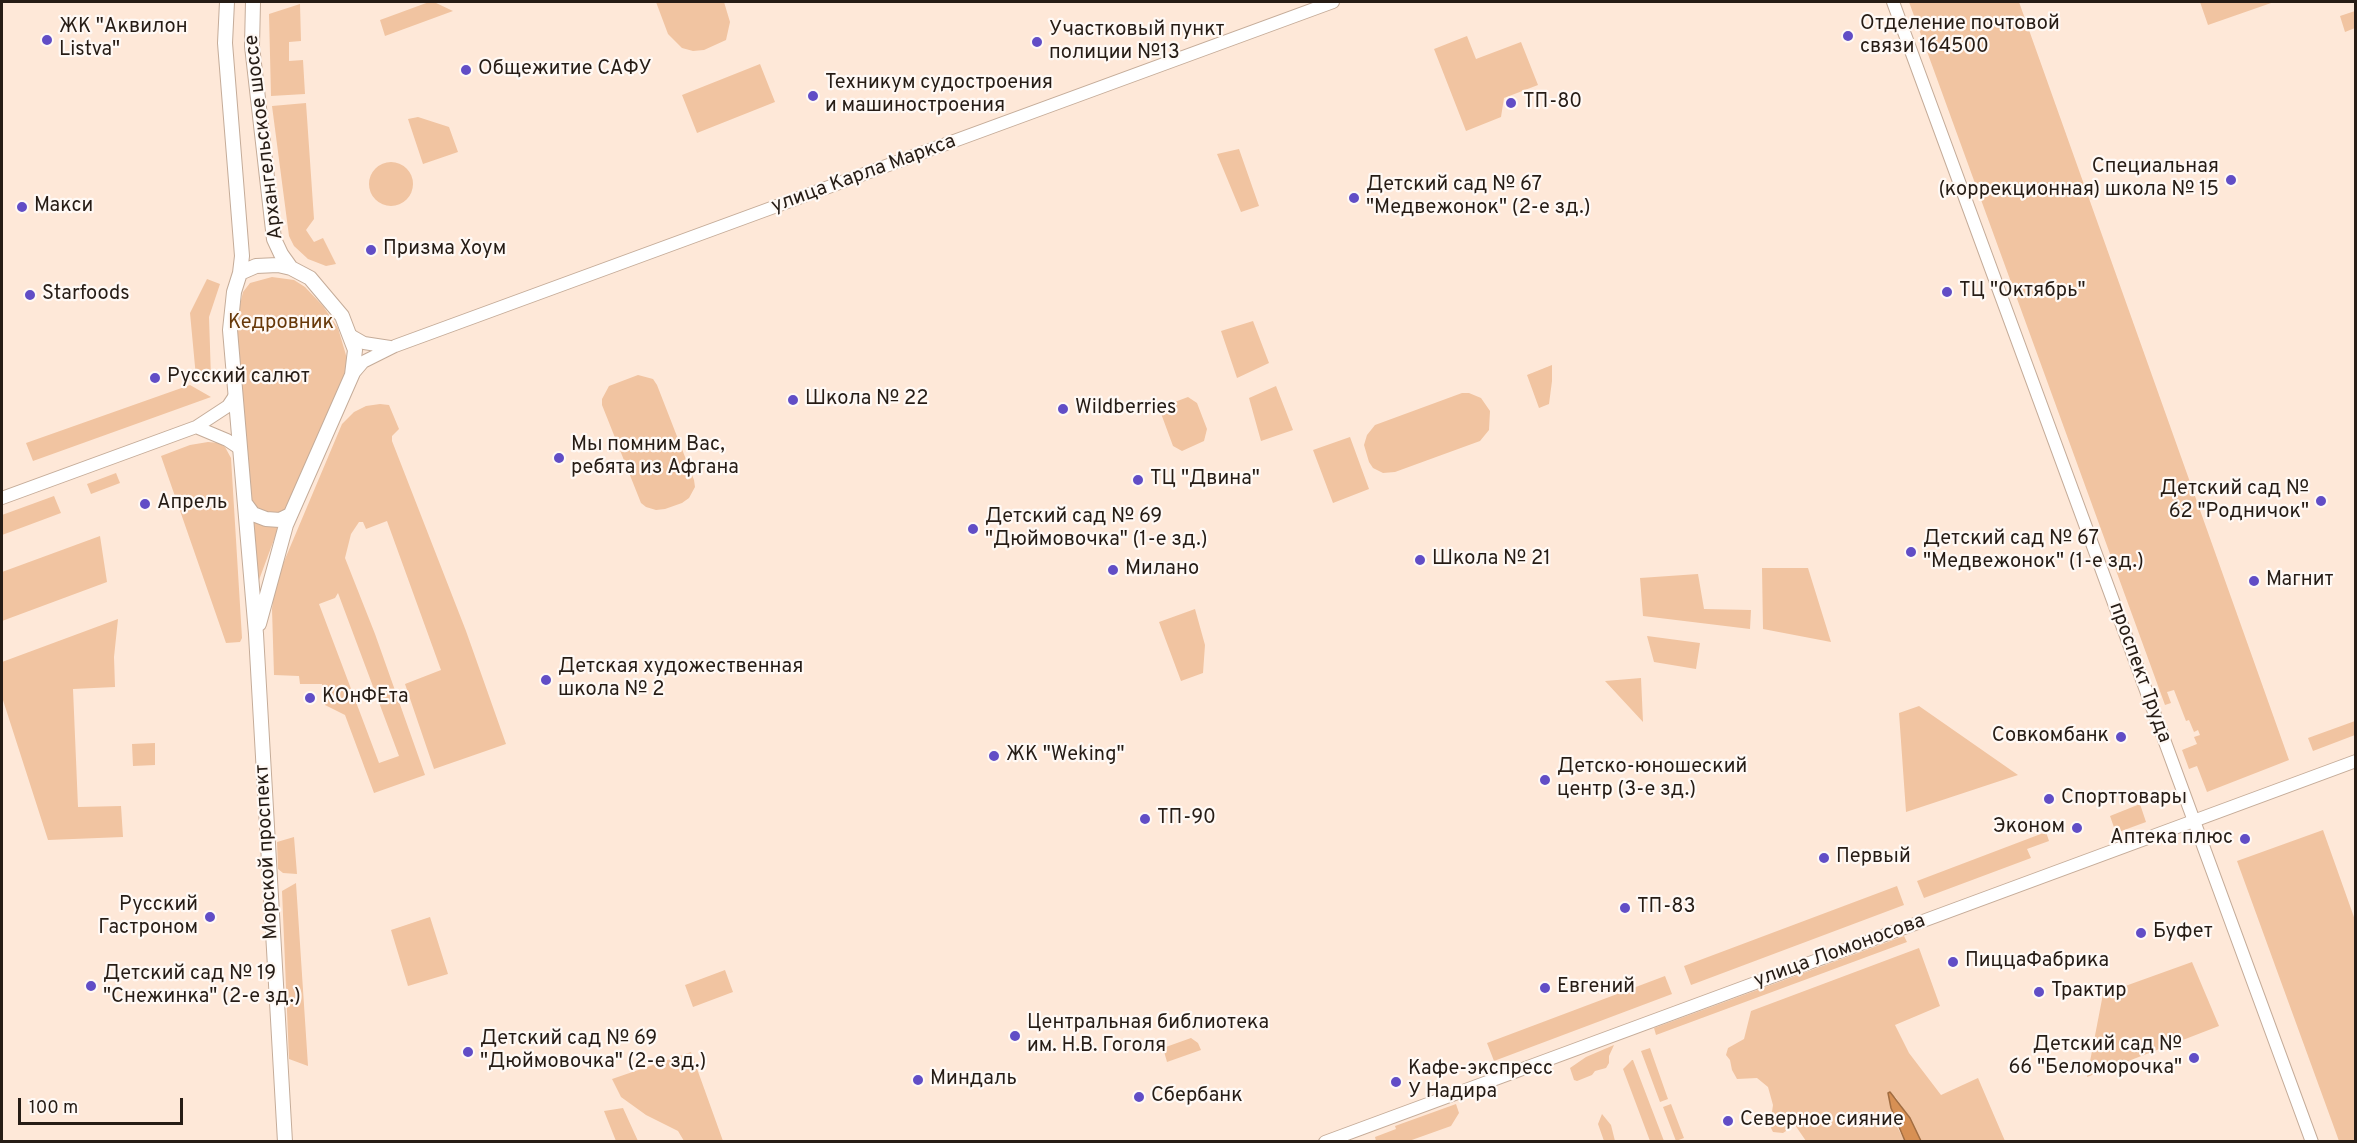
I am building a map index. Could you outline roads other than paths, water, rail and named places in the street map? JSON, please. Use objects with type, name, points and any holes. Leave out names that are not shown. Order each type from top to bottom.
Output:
[{"type":"main road","name":"Архангельское шоссе","points":[[226,2],[225,44],[242,256],[234,292],[231,330],[239,448]]},
{"type":"main road","name":"Архангельское шоссе","points":[[253,2],[252,46],[274,239],[291,268]]},
{"type":"main road","points":[[240,273],[256,266],[267,265],[291,268],[310,278],[342,316],[355,350],[352,375],[290,515],[256,634]]},
{"type":"main road","name":"Морской проспект","points":[[239,448],[256,634],[285,1142]]},
{"type":"main road","points":[[244,503],[253,514],[266,519],[280,520],[290,515]]},
{"type":"street","name":"улица Карла Маркса","points":[[352,375],[363,362],[394,346],[1333,2]]},
{"type":"street","name":"проспект Труда","points":[[1893,2],[2312,1142]]},
{"type":"street","points":[[350,335],[372,345],[394,346]]},
{"type":"street","points":[[2,498],[196,427],[228,406],[236,393]]},
{"type":"street","points":[[196,427],[227,440],[239,448]]},
{"type":"street","name":"улица Ломоносова","points":[[1325,1142],[2355,761]]},
{"type":"place","name":"Отделение почтовой связи 164500","points":[[1848,36]]},
{"type":"place","name":"ЖК \"Аквилон Listva\"","points":[[47,40]]},
{"type":"place","name":"Участковый пункт полиции №13","points":[[1037,42]]},
{"type":"place","name":"Общежитие САФУ","points":[[466,70]]},
{"type":"place","name":"Техникум судостроения и машиностроения","points":[[813,96]]},
{"type":"place","name":"ТП-80","points":[[1511,103]]},
{"type":"place","name":"Специальная (коррекционная) школа № 15","points":[[2231,180]]},
{"type":"place","name":"Детский сад № 67 \"Медвежонок\" (2-е зд.)","points":[[1354,198]]},
{"type":"place","name":"Макси","points":[[22,207]]},
{"type":"place","name":"Призма Хоум","points":[[371,250]]},
{"type":"place","name":"ТЦ \"Октябрь\"","points":[[1947,292]]},
{"type":"place","name":"Starfoods","points":[[30,295]]},
{"type":"place","name":"Русский салют","points":[[155,378]]},
{"type":"place","name":"Школа № 22","points":[[793,400]]},
{"type":"place","name":"Wildberries","points":[[1063,409]]},
{"type":"place","name":"Мы помним Вас, ребята из Афгана","points":[[559,458]]},
{"type":"place","name":"ТЦ \"Двина\"","points":[[1138,480]]},
{"type":"place","name":"Детский сад № 62 \"Родничок\"","points":[[2321,501]]},
{"type":"place","name":"Апрель","points":[[145,504]]},
{"type":"place","name":"Детский сад № 69 \"Дюймовочка\" (1-е зд.)","points":[[973,529]]},
{"type":"place","name":"Детский сад № 67 \"Медвежонок\" (1-е зд.)","points":[[1911,552]]},
{"type":"place","name":"Школа № 21","points":[[1420,560]]},
{"type":"place","name":"Милано","points":[[1113,570]]},
{"type":"place","name":"Магнит","points":[[2254,581]]},
{"type":"place","name":"Детская художественная школа № 2","points":[[546,680]]},
{"type":"place","name":"КОнФЕта","points":[[310,698]]},
{"type":"place","name":"Совкомбанк","points":[[2121,737]]},
{"type":"place","name":"ЖК \"Weking\"","points":[[994,756]]},
{"type":"place","name":"Детско-юношеский центр (3-е зд.)","points":[[1545,780]]},
{"type":"place","name":"Спорттовары","points":[[2049,799]]},
{"type":"place","name":"ТП-90","points":[[1145,819]]},
{"type":"place","name":"Эконом","points":[[2077,828]]},
{"type":"place","name":"Аптека плюс","points":[[2245,839]]},
{"type":"place","name":"Первый","points":[[1824,858]]},
{"type":"place","name":"ТП-83","points":[[1625,908]]},
{"type":"place","name":"Русский Гастроном","points":[[210,917]]},
{"type":"place","name":"Буфет","points":[[2141,933]]},
{"type":"place","name":"ПиццаФабрика","points":[[1953,962]]},
{"type":"place","name":"Детский сад № 19 \"Снежинка\" (2-е зд.)","points":[[91,986]]},
{"type":"place","name":"Евгений","points":[[1545,988]]},
{"type":"place","name":"Трактир","points":[[2039,992]]},
{"type":"place","name":"Центральная библиотека им. Н.В. Гоголя","points":[[1015,1036]]},
{"type":"place","name":"Детский сад № 69 \"Дюймовочка\" (2-е зд.)","points":[[468,1052]]},
{"type":"place","name":"Детский сад № 66 \"Беломорочка\"","points":[[2194,1058]]},
{"type":"place","name":"Миндаль","points":[[918,1080]]},
{"type":"place","name":"Кафе-экспресс У Надира","points":[[1396,1082]]},
{"type":"place","name":"Сбербанк","points":[[1139,1097]]},
{"type":"place","name":"Северное сияние","points":[[1728,1121]]},
{"type":"park label","name":"Кедровник","points":[[281,324]]}]
